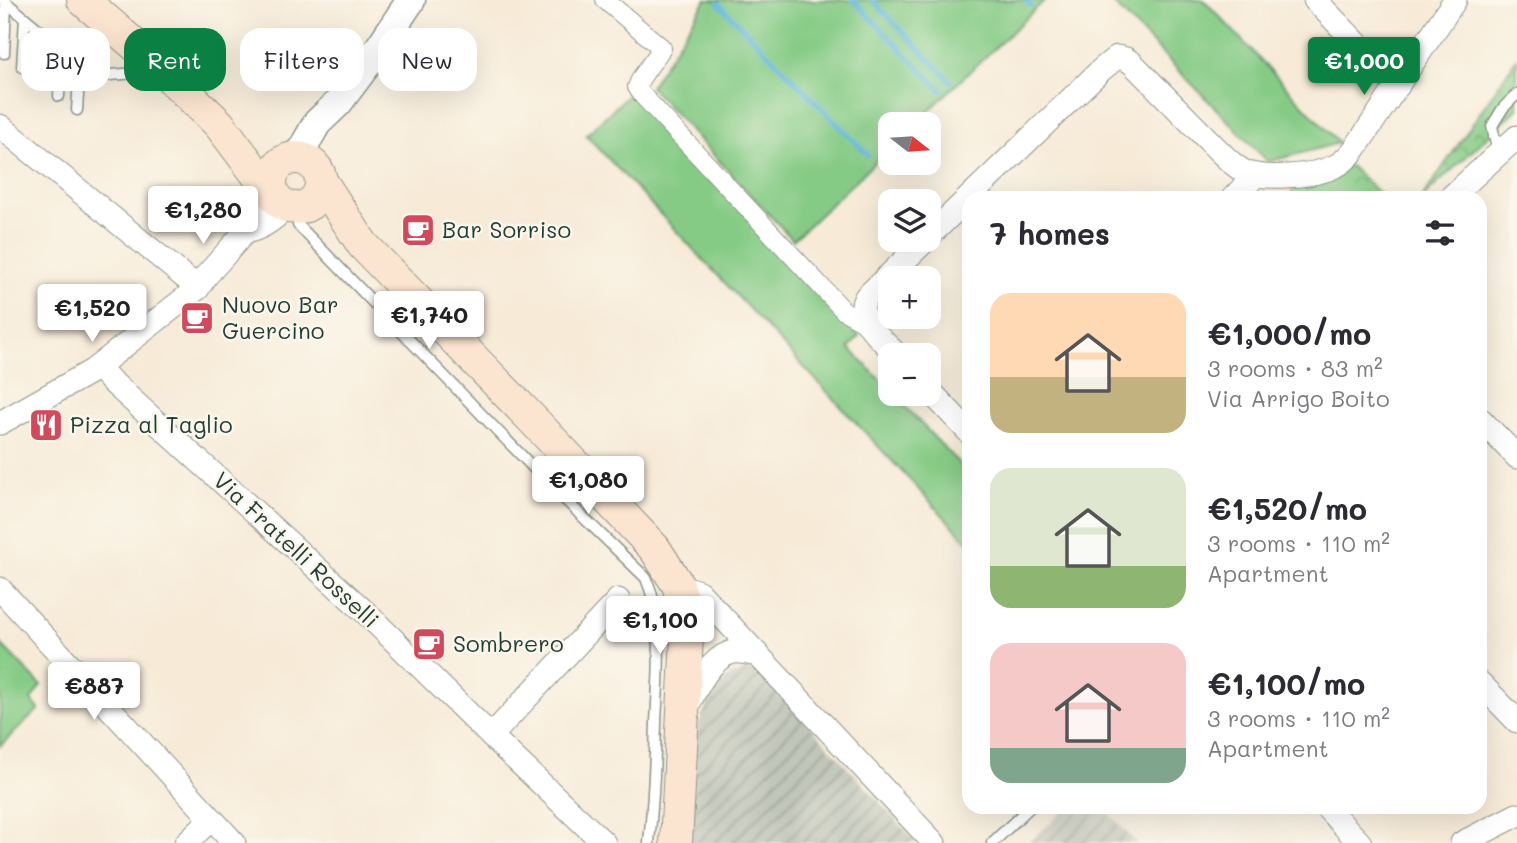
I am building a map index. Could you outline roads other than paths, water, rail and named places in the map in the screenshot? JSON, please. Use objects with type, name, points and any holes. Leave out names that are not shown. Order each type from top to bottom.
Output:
[{"type":"main road","points":[[83,0],[124,36]]},
{"type":"main road","points":[[184,91],[219,124],[256,173],[293,187],[363,245],[655,549],[678,585],[684,606],[687,637],[676,843]]},
{"type":"street","points":[[0,423],[98,367],[198,288],[245,232],[245,223],[293,187],[303,148],[317,123],[338,103],[411,0]]},
{"type":"street","points":[[605,0],[662,48],[637,88],[643,96],[844,312],[868,324],[886,343]]},
{"type":"street","points":[[1315,0],[1398,86]]},
{"type":"street","points":[[976,191],[1113,59],[1119,57],[1132,63],[1228,161],[1246,172],[1267,177],[1323,171],[1341,163],[1354,150],[1455,0]]},
{"type":"street","points":[[0,127],[198,288]]},
{"type":"street","points":[[1458,191],[1517,137]]},
{"type":"street","points":[[1240,191],[1256,175]]},
{"type":"street","points":[[941,225],[962,204]]},
{"type":"street","points":[[868,324],[862,307],[866,298],[913,252]]},
{"type":"street","name":"Via Fratelli Rosselli","points":[[98,367],[365,612],[604,843]]},
{"type":"street","points":[[941,403],[962,425]]},
{"type":"street","points":[[1487,426],[1517,457]]},
{"type":"street","points":[[678,585],[699,592],[934,843]]},
{"type":"street","points":[[0,589],[234,843]]},
{"type":"street","points":[[491,736],[618,600]]},
{"type":"street","points":[[682,721],[706,672],[720,658],[735,652],[758,655]]},
{"type":"street","points":[[1487,688],[1512,706]]},
{"type":"street","points":[[1333,814],[1360,843]]},
{"type":"street","points":[[1462,843],[1517,815]]},
{"type":"street","points":[[186,843],[211,819]]},
{"type":"lane","points":[[5,1],[37,28]]},
{"type":"lane","points":[[4,53],[5,1]]},
{"type":"lane","points":[[24,28],[25,18]]},
{"type":"lane","points":[[59,91],[59,96]]},
{"type":"lane","points":[[77,110],[78,91]]},
{"type":"lane","points":[[1498,154],[1492,126],[1503,108],[1517,94]]},
{"type":"lane","points":[[293,187],[550,485],[646,578],[652,593],[658,626],[653,806],[649,843]]},
{"type":"lane","points":[[992,843],[1023,814]]},
{"type":"waterway","points":[[853,0],[942,91]]},
{"type":"waterway","points":[[872,0],[951,82]]},
{"type":"waterway","points":[[1025,0],[1031,6]]},
{"type":"waterway","points":[[718,3],[868,155]]},
{"type":"place","name":"Bar Sorriso","points":[[418,230]]},
{"type":"place","name":"Nuovo Bar Guercino","points":[[197,318]]},
{"type":"place","name":"Pizza al Taglio","points":[[46,425]]},
{"type":"place","name":"Sombrero","points":[[429,644]]}]
